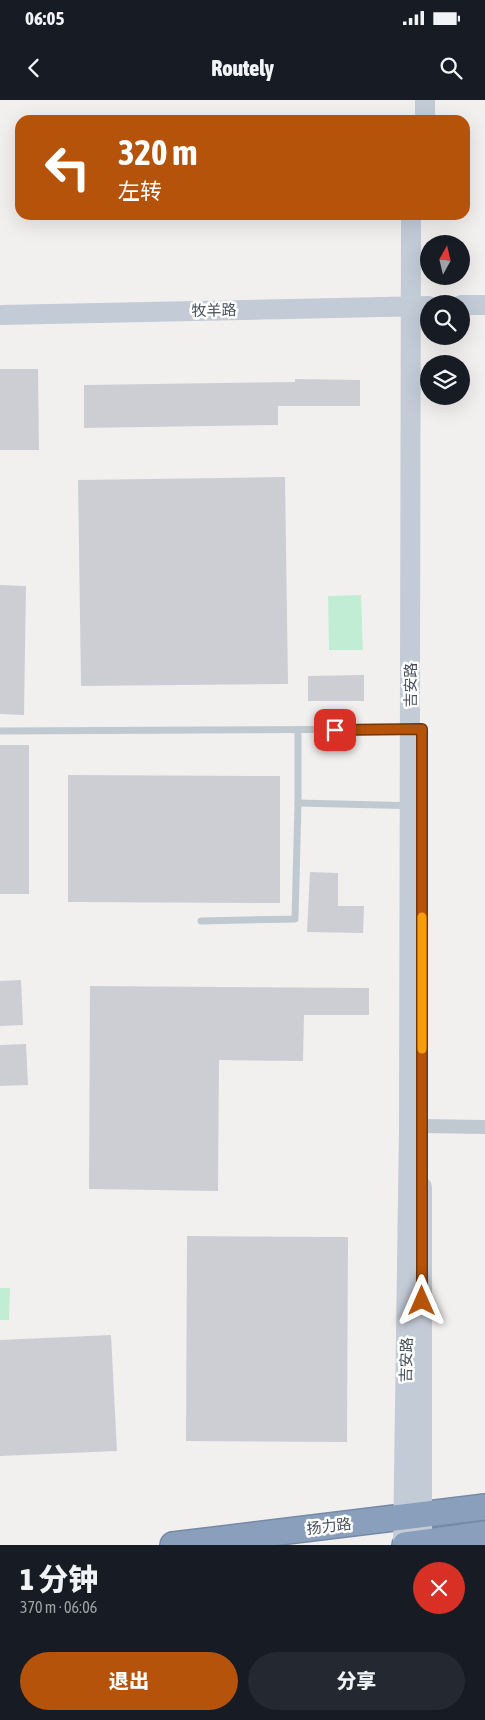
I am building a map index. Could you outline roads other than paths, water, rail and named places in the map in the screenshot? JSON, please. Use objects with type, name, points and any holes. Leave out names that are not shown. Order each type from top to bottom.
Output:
[{"type":"highway","name":"扬力路","points":[[173,1545],[485,1507]]},
{"type":"highway","points":[[413,1544],[485,1534]]},
{"type":"street","points":[[412,100],[412,115]]},
{"type":"street","points":[[425,100],[425,115]]},
{"type":"street","name":"吉安路","points":[[412,220],[420,296]]},
{"type":"street","name":"吉安路","points":[[421,295],[424,220]]},
{"type":"street","points":[[470,305],[485,305]]},
{"type":"street","name":"牧羊路","points":[[0,315],[420,306]]},
{"type":"street","name":"吉安路","points":[[413,1515],[422,1126],[416,806],[421,345]]},
{"type":"street","name":"吉安路","points":[[413,1544],[409,1126],[416,806]]},
{"type":"street","points":[[422,1126],[485,1126]]},
{"type":"lane","points":[[0,731],[416,729]]},
{"type":"lane","points":[[201,921],[295,919],[298,730]]},
{"type":"lane","points":[[298,803],[416,806]]}]
